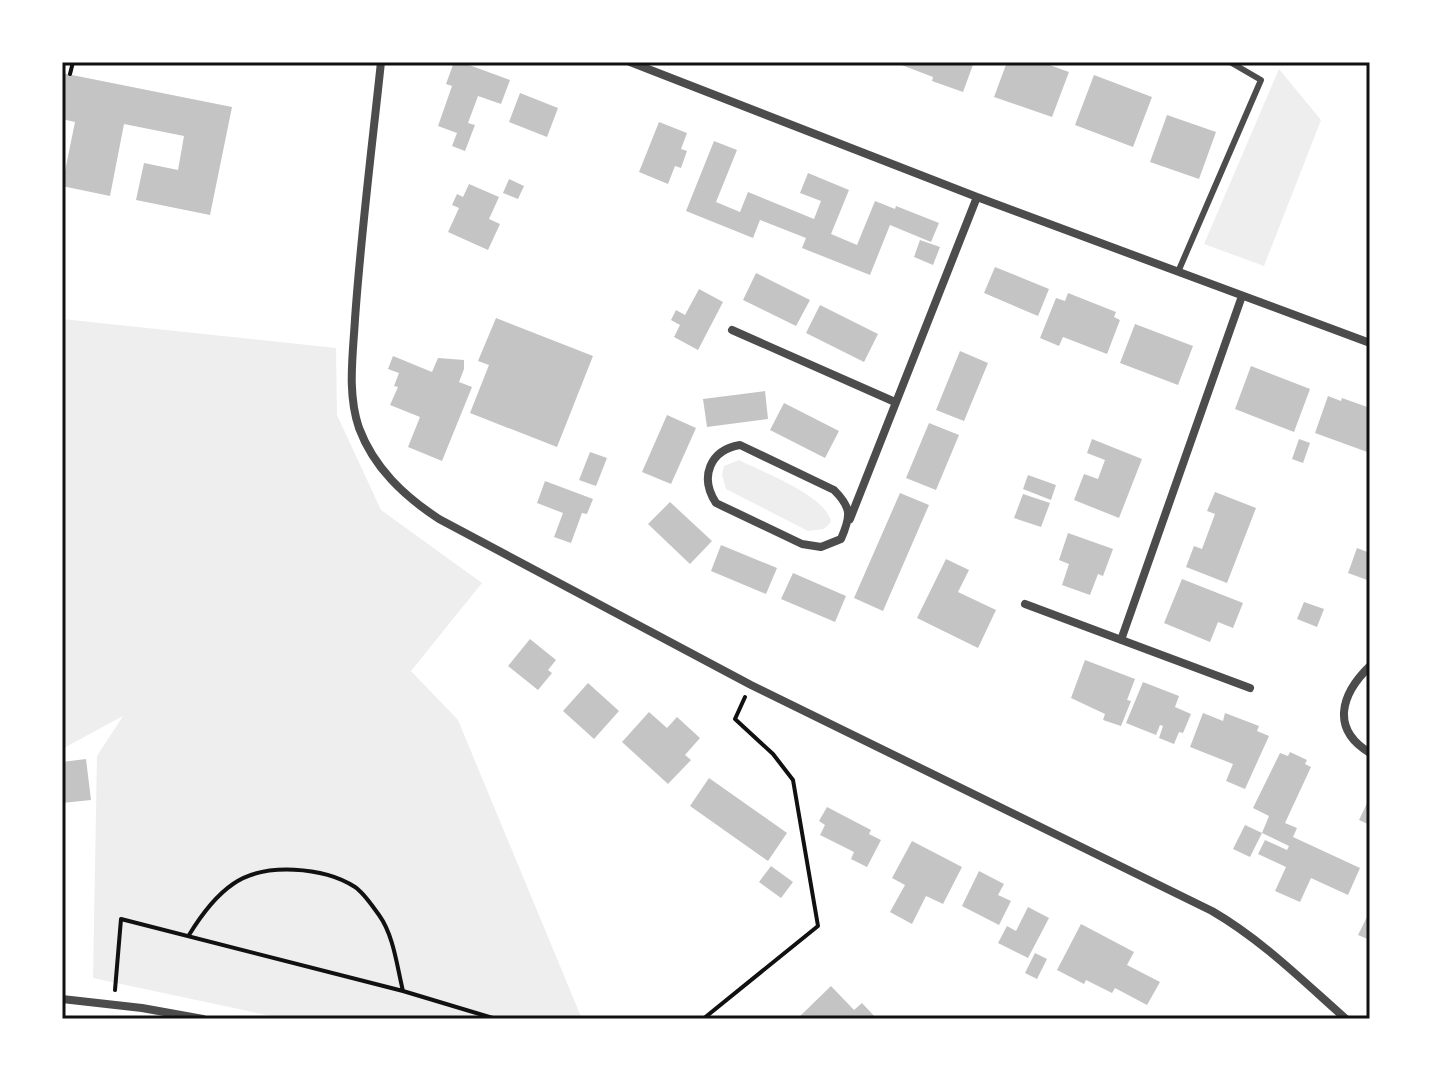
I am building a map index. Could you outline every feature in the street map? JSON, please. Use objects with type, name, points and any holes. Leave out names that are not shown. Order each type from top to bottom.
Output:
[{"type":"street","points":[[381,62],[358,270],[351,381],[358,424],[365,444],[389,479],[420,507],[439,519],[751,685],[1212,911],[1258,943],[1346,1019]]},
{"type":"street","points":[[630,62],[977,197],[1370,343]]},
{"type":"street","points":[[850,520],[846,502],[834,490],[740,445],[725,447],[713,458],[709,470],[711,494],[716,503],[802,544],[821,547],[841,539],[850,520],[977,197]]},
{"type":"street","points":[[1121,640],[1242,296]]},
{"type":"street","points":[[732,330],[895,402]]},
{"type":"street","points":[[1025,604],[1250,688]]},
{"type":"street","points":[[1370,666],[1349,690],[1344,707],[1345,727],[1358,746],[1370,753]]},
{"type":"street","points":[[62,999],[203,1019]]},
{"type":"lane","points":[[1178,272],[1261,80],[1230,62]]},
{"type":"path","points":[[70,74],[73,62]]},
{"type":"path","points":[[703,1019],[818,926],[793,780],[773,754],[735,719],[751,685]]},
{"type":"path","points":[[189,935],[202,914],[234,883],[275,869],[319,871],[357,888],[381,917],[394,952],[403,991]]},
{"type":"path","points":[[114,1005],[121,919],[403,991],[496,1019]]},
{"type":"shaded area","points":[[1279,69],[1321,120],[1264,266],[1204,244]]},
{"type":"shaded area","points":[[62,319],[336,348],[337,415],[381,510],[482,583],[411,671],[458,720],[582,1019],[285,1019],[93,978],[97,756],[123,716],[62,749]]},
{"type":"shaded area","points":[[739,460],[806,494],[827,512],[831,522],[824,529],[808,531],[726,489],[722,475],[724,466]]},
{"type":"building","points":[[454,62],[510,80],[501,104],[478,96],[468,123],[475,125],[465,151],[452,146],[457,133],[438,126],[452,86],[446,84]]},
{"type":"building","points":[[900,62],[974,62],[963,92],[932,81],[933,77]]},
{"type":"building","points":[[1007,62],[1041,62],[1069,72],[1052,117],[994,97]]},
{"type":"building","points":[[62,73],[232,107],[210,215],[136,200],[144,163],[178,170],[184,136],[124,124],[110,196],[62,186],[75,122],[62,119]]},
{"type":"building","points":[[1094,75],[1152,97],[1133,147],[1075,125]]},
{"type":"building","points":[[520,93],[558,108],[547,137],[509,122]]},
{"type":"building","points":[[1167,115],[1216,132],[1199,179],[1150,162]]},
{"type":"building","points":[[659,122],[687,133],[681,149],[687,151],[681,168],[675,166],[668,184],[639,172]]},
{"type":"building","points":[[714,141],[737,150],[716,202],[740,212],[748,192],[814,219],[821,201],[800,193],[808,173],[849,190],[831,234],[857,245],[875,201],[939,223],[931,242],[890,225],[870,275],[802,248],[806,238],[760,220],[753,238],[686,211]]},
{"type":"building","points":[[509,179],[524,186],[518,199],[503,193]]},
{"type":"building","points":[[469,184],[499,197],[489,219],[500,224],[488,250],[448,232],[459,208],[452,205],[457,194],[463,197]]},
{"type":"building","points":[[920,240],[940,247],[933,265],[914,257]]},
{"type":"building","points":[[995,267],[1049,289],[1038,316],[984,293]]},
{"type":"building","points":[[756,273],[810,300],[796,326],[743,300]]},
{"type":"building","points":[[699,289],[723,302],[698,350],[674,337],[680,325],[671,320],[676,310],[685,315]]},
{"type":"building","points":[[1068,293],[1116,312],[1114,317],[1120,320],[1107,354],[1063,337],[1059,346],[1040,338],[1056,298],[1065,301]]},
{"type":"building","points":[[820,305],[878,334],[864,362],[806,333]]},
{"type":"building","points":[[496,318],[593,356],[557,447],[470,413],[489,365],[478,361]]},
{"type":"building","points":[[1135,324],[1193,346],[1178,385],[1120,363]]},
{"type":"building","points":[[960,351],[988,363],[964,421],[936,410]]},
{"type":"building","points":[[393,356],[432,372],[438,358],[464,360],[459,382],[472,387],[442,461],[408,447],[420,417],[390,405],[398,387],[394,386],[399,373],[388,369]]},
{"type":"building","points":[[1251,366],[1310,389],[1294,432],[1235,409]]},
{"type":"building","points":[[765,391],[768,419],[707,427],[703,399]]},
{"type":"building","points":[[1328,396],[1370,408],[1370,453],[1315,433]]},
{"type":"building","points":[[784,403],[839,431],[825,458],[770,430]]},
{"type":"building","points":[[667,415],[696,428],[671,484],[642,472]]},
{"type":"building","points":[[929,423],[959,435],[936,490],[906,478]]},
{"type":"building","points":[[1092,439],[1142,459],[1119,518],[1074,500],[1084,474],[1098,479],[1105,460],[1087,453]]},
{"type":"building","points":[[1299,439],[1310,443],[1303,463],[1292,459]]},
{"type":"building","points":[[590,452],[607,458],[596,486],[579,480]]},
{"type":"building","points":[[1028,475],[1056,485],[1051,500],[1023,489]]},
{"type":"building","points":[[545,481],[593,499],[587,514],[582,513],[571,543],[554,537],[563,513],[537,503]]},
{"type":"building","points":[[1215,492],[1256,508],[1227,583],[1186,567],[1194,546],[1202,549],[1215,514],[1207,511]]},
{"type":"building","points":[[900,493],[929,505],[883,611],[854,598]]},
{"type":"building","points":[[1023,494],[1050,503],[1041,527],[1014,518]]},
{"type":"building","points":[[670,502],[712,541],[690,564],[648,524]]},
{"type":"building","points":[[1068,533],[1113,549],[1103,576],[1098,574],[1090,595],[1062,585],[1069,564],[1059,560]]},
{"type":"building","points":[[721,545],[777,568],[766,594],[711,571]]},
{"type":"building","points":[[1357,548],[1370,553],[1370,581],[1348,573]]},
{"type":"building","points":[[946,559],[969,570],[958,592],[996,610],[978,648],[917,618]]},
{"type":"building","points":[[793,573],[846,596],[835,622],[781,599]]},
{"type":"building","points":[[1182,579],[1243,603],[1233,628],[1218,622],[1210,642],[1164,623]]},
{"type":"building","points":[[1304,602],[1324,609],[1317,627],[1297,619]]},
{"type":"building","points":[[530,639],[556,660],[548,670],[552,673],[538,690],[508,666]]},
{"type":"building","points":[[1085,660],[1135,679],[1127,700],[1131,701],[1121,726],[1103,720],[1105,714],[1071,698]]},
{"type":"building","points":[[1143,682],[1179,696],[1175,707],[1191,714],[1183,733],[1179,732],[1174,744],[1159,738],[1163,726],[1160,725],[1156,735],[1126,723]]},
{"type":"building","points":[[588,683],[619,711],[594,739],[563,711]]},
{"type":"building","points":[[649,712],[667,728],[677,717],[700,738],[685,755],[691,760],[668,784],[622,742]]},
{"type":"building","points":[[1203,713],[1223,721],[1225,713],[1259,726],[1257,731],[1269,736],[1245,789],[1226,781],[1233,764],[1190,747]]},
{"type":"building","points":[[1290,752],[1307,760],[1305,764],[1311,767],[1285,823],[1297,828],[1293,837],[1360,868],[1348,895],[1311,878],[1300,902],[1275,891],[1286,867],[1258,854],[1265,840],[1287,850],[1289,846],[1262,833],[1269,816],[1253,808],[1280,753],[1288,756]]},
{"type":"building","points":[[86,759],[91,800],[62,803],[62,762]]},
{"type":"building","points":[[709,778],[787,833],[768,861],[690,806]]},
{"type":"building","points":[[1370,797],[1370,825],[1359,820]]},
{"type":"building","points":[[827,807],[871,830],[869,834],[881,840],[867,867],[851,859],[854,852],[820,835],[825,825],[819,821]]},
{"type":"building","points":[[1245,825],[1262,833],[1250,857],[1233,849]]},
{"type":"building","points":[[912,841],[962,867],[943,904],[926,896],[912,924],[890,912],[905,885],[892,878]]},
{"type":"building","points":[[771,866],[793,882],[781,898],[759,882]]},
{"type":"building","points":[[979,871],[1004,884],[998,895],[1011,901],[999,925],[962,906]]},
{"type":"building","points":[[1028,907],[1049,918],[1028,958],[998,943],[1007,926],[1016,931]]},
{"type":"building","points":[[1370,911],[1370,940],[1358,935]]},
{"type":"building","points":[[1081,924],[1134,952],[1127,965],[1160,982],[1147,1005],[1115,988],[1112,993],[1086,980],[1084,984],[1057,970]]},
{"type":"building","points":[[1035,953],[1047,959],[1037,979],[1025,973]]},
{"type":"building","points":[[831,986],[854,1010],[862,1003],[877,1019],[797,1019]]}]
